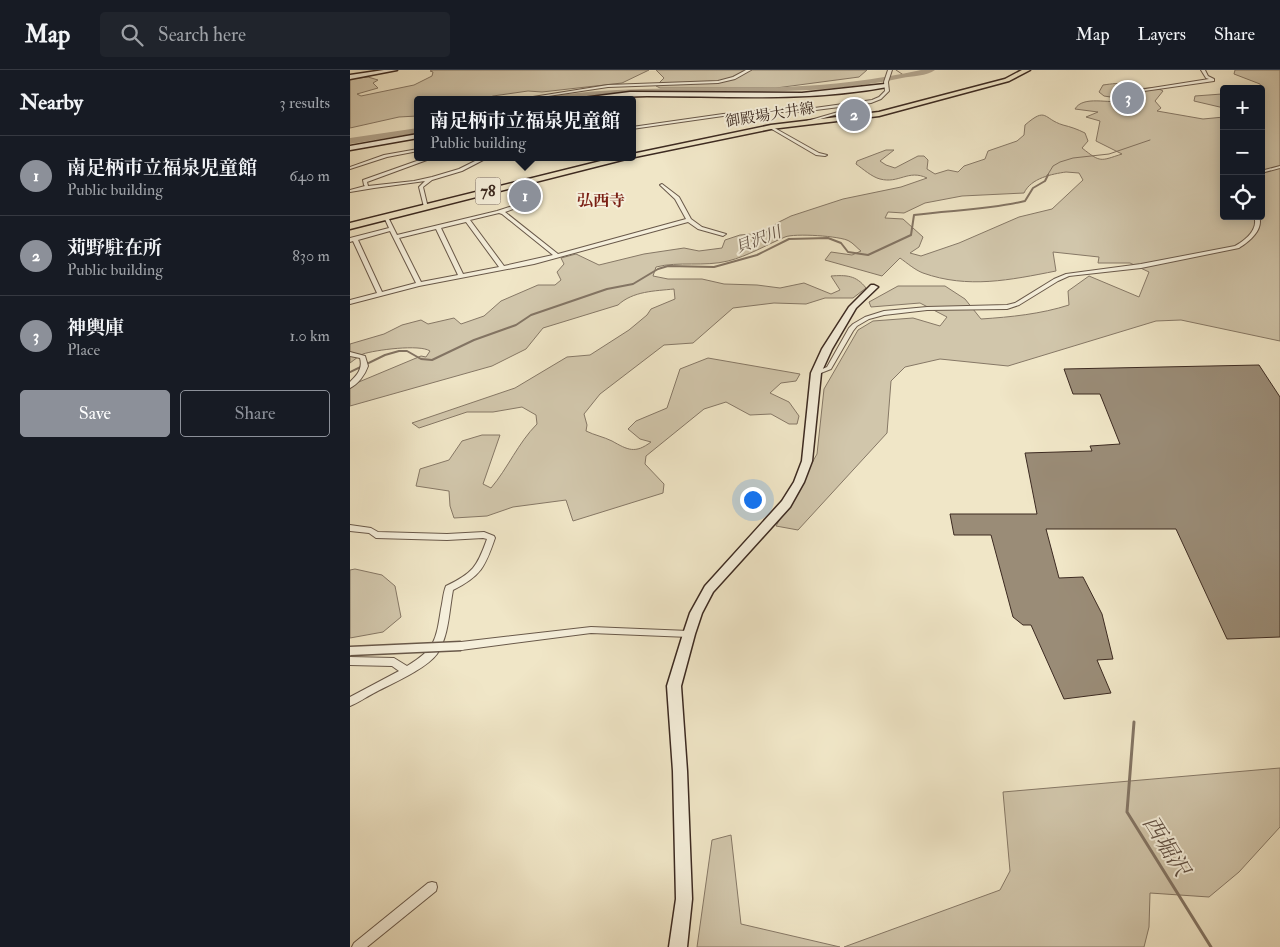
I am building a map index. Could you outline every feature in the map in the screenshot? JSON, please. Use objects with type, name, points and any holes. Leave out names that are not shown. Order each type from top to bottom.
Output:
[{"type":"main road","name":"御殿場大井線","points":[[636,155],[771,127],[879,114],[1007,80],[1027,70]]},
{"type":"main road","name":"78","points":[[350,226],[611,161]]},
{"type":"street","points":[[350,78],[394,70]]},
{"type":"street","points":[[535,96],[629,85],[718,82],[734,78],[749,70]]},
{"type":"street","points":[[802,123],[874,101],[884,95],[887,90],[886,76],[890,70]]},
{"type":"street","points":[[1116,94],[1213,80],[1203,70]]},
{"type":"street","points":[[629,85],[630,94]]},
{"type":"street","points":[[610,96],[630,94],[802,95],[886,86]]},
{"type":"street","points":[[636,127],[723,115],[771,111],[800,111],[874,101]]},
{"type":"street","points":[[771,127],[818,154],[825,156]]},
{"type":"street","points":[[350,148],[414,137]]},
{"type":"street","points":[[350,168],[386,156],[414,151]]},
{"type":"street","points":[[366,186],[365,181],[422,161]]},
{"type":"street","points":[[350,191],[366,186],[381,187],[434,178],[461,170],[479,161]]},
{"type":"street","points":[[1265,171],[1280,167]]},
{"type":"street","points":[[426,207],[422,187],[434,178]]},
{"type":"street","points":[[396,237],[468,221],[528,203],[528,189],[520,183]]},
{"type":"street","points":[[662,184],[677,198],[690,220],[700,228],[723,234]]},
{"type":"street","points":[[499,212],[504,213],[557,256]]},
{"type":"street","points":[[386,216],[419,284]]},
{"type":"street","points":[[350,302],[419,284],[557,256],[690,220]]},
{"type":"street","points":[[816,373],[829,368],[854,326],[861,320],[905,310],[1007,308],[1068,275],[1141,266],[1236,247],[1247,241],[1255,231],[1258,220]]},
{"type":"street","points":[[468,221],[503,268]]},
{"type":"street","points":[[438,227],[461,276]]},
{"type":"street","points":[[380,294],[353,239],[392,229]]},
{"type":"street","points":[[678,947],[684,898],[680,771],[674,686],[689,634],[696,613],[709,589],[786,504],[800,482],[807,461],[816,373],[852,307],[874,287]]},
{"type":"street","points":[[350,354],[363,357],[365,365],[350,386]]},
{"type":"street","points":[[350,528],[383,536],[484,535],[491,538],[483,564],[471,578],[449,588],[438,640],[432,654],[406,671],[350,702]]},
{"type":"street","points":[[350,651],[461,646],[591,630],[689,634]]},
{"type":"street","points":[[350,661],[394,662],[406,671]]},
{"type":"street","points":[[358,947],[432,886]]},
{"type":"shaded area","points":[[649,70],[622,83],[542,92],[528,91],[493,96],[414,96],[414,116],[399,117],[350,128],[350,79],[368,77],[378,80],[373,83],[378,88],[357,94],[361,96],[414,85],[432,76],[433,72],[430,71]]},
{"type":"shaded area","points":[[656,70],[867,70],[859,77],[776,88],[660,88],[656,86],[664,78]]},
{"type":"shaded area","points":[[1235,70],[1280,70],[1280,341],[1181,320],[1156,321],[1008,366],[940,359],[905,367],[891,381],[887,433],[798,530],[776,526],[817,454],[824,389],[858,330],[873,321],[913,318],[940,326],[947,317],[920,303],[871,307],[869,302],[898,286],[945,286],[965,299],[981,319],[1015,316],[1048,311],[1069,305],[1068,291],[1089,276],[1139,297],[1149,272],[1130,263],[1098,263],[1099,257],[1053,252],[1056,271],[1006,280],[973,282],[940,278],[920,272],[900,258],[882,276],[825,260],[831,252],[852,255],[861,251],[849,241],[828,236],[807,235],[785,237],[735,259],[719,263],[674,264],[656,267],[653,276],[668,279],[702,279],[724,284],[780,288],[804,283],[831,294],[840,290],[831,276],[841,276],[854,278],[866,288],[853,298],[825,298],[806,304],[774,303],[733,308],[693,343],[664,345],[600,394],[584,414],[587,425],[586,431],[623,447],[636,449],[651,442],[640,439],[628,429],[636,421],[667,408],[680,369],[708,358],[800,374],[796,381],[781,383],[770,393],[789,402],[799,416],[797,424],[789,424],[771,414],[750,415],[726,402],[704,409],[646,456],[645,464],[664,484],[663,493],[573,521],[566,500],[513,507],[487,516],[454,518],[450,506],[449,491],[416,486],[420,469],[449,460],[462,441],[482,435],[500,435],[483,484],[491,488],[524,439],[537,424],[536,415],[522,407],[493,412],[467,412],[419,428],[412,423],[515,388],[567,357],[590,355],[629,330],[647,315],[651,309],[675,299],[674,289],[637,294],[618,305],[543,328],[526,349],[492,366],[350,406],[350,389],[354,384],[421,356],[426,357],[430,351],[417,348],[397,348],[377,351],[363,354],[350,363],[350,344],[421,320],[428,324],[454,318],[461,324],[484,316],[501,301],[538,285],[555,285],[561,280],[557,272],[564,264],[561,258],[576,254],[599,265],[644,254],[684,248],[699,251],[722,248],[725,240],[740,235],[765,233],[777,223],[791,216],[843,199],[901,187],[927,178],[914,175],[893,180],[880,179],[856,164],[857,161],[886,150],[894,150],[880,161],[895,168],[918,156],[924,156],[928,160],[927,169],[935,174],[948,170],[958,172],[964,166],[985,159],[988,151],[1017,141],[1024,135],[1025,125],[1041,115],[1085,133],[1088,141],[1082,148],[1097,158],[1105,159],[1122,154],[1096,141],[1100,121],[1086,117],[1098,112],[1075,109],[1084,102],[1090,101],[1124,101],[1123,99],[1104,96],[1099,92],[1103,85],[1116,83],[1134,88],[1160,89],[1163,91],[1155,101],[1161,108],[1157,111],[1203,119],[1220,117],[1220,220],[1265,220],[1265,85],[1234,74]],"holes":[[[1066,172],[1079,173],[1083,180],[1052,209],[1019,217],[959,243],[921,256],[910,253],[919,247],[923,237],[903,219],[885,218],[888,212],[904,213],[925,203],[962,196],[1024,193],[1037,180],[1055,174]]]},
{"type":"shaded area","points":[[1220,94],[1220,107],[1194,101],[1195,96]]},
{"type":"shaded area","points":[[355,569],[382,575],[395,586],[401,617],[383,632],[350,638],[350,570]]},
{"type":"shaded area","points":[[1280,768],[1280,827],[1239,872],[1209,897],[1150,893],[1149,927],[1144,947],[844,947],[1000,890],[1010,871],[1003,792]]},
{"type":"shaded area","points":[[731,835],[741,924],[840,947],[697,947],[712,840]]},
{"type":"building","points":[[1259,365],[1280,397],[1280,637],[1227,639],[1176,529],[1046,529],[1059,578],[1083,577],[1102,614],[1113,659],[1097,660],[1111,693],[1064,699],[1031,625],[1023,625],[1013,617],[991,535],[954,535],[950,514],[1037,514],[1025,453],[1092,451],[1090,446],[1120,444],[1100,394],[1073,394],[1064,369]]},
{"type":"waterway","points":[[896,70],[905,76]]},
{"type":"waterway","points":[[572,96],[637,91],[785,89],[834,86],[882,80],[931,70]]},
{"type":"waterway","points":[[350,141],[414,131]]},
{"type":"waterway","name":"貝沢川","points":[[1047,176],[1053,166],[1060,162],[1073,158],[1109,154],[1150,140]]},
{"type":"waterway","name":"貝沢川","points":[[350,372],[385,355],[399,351],[407,351],[421,359],[432,360],[474,340],[516,325],[531,315],[607,289],[633,284],[658,269],[668,266],[714,267],[757,255],[789,239],[828,238],[841,243],[848,252],[868,255],[911,235],[914,215],[984,208],[1025,201],[1033,188],[1045,181],[1048,175]]},
{"type":"waterway","name":"西堀沢","points":[[1134,722],[1127,812],[1211,947]]},
{"type":"place","name":"神輿庫","points":[[1128,98]]},
{"type":"place","name":"苅野駐在所","points":[[854,115]]},
{"type":"place","name":"南足柄市立福泉児童館","points":[[525,196]]},
{"type":"district","name":"弘西寺","points":[[601,201]]}]
